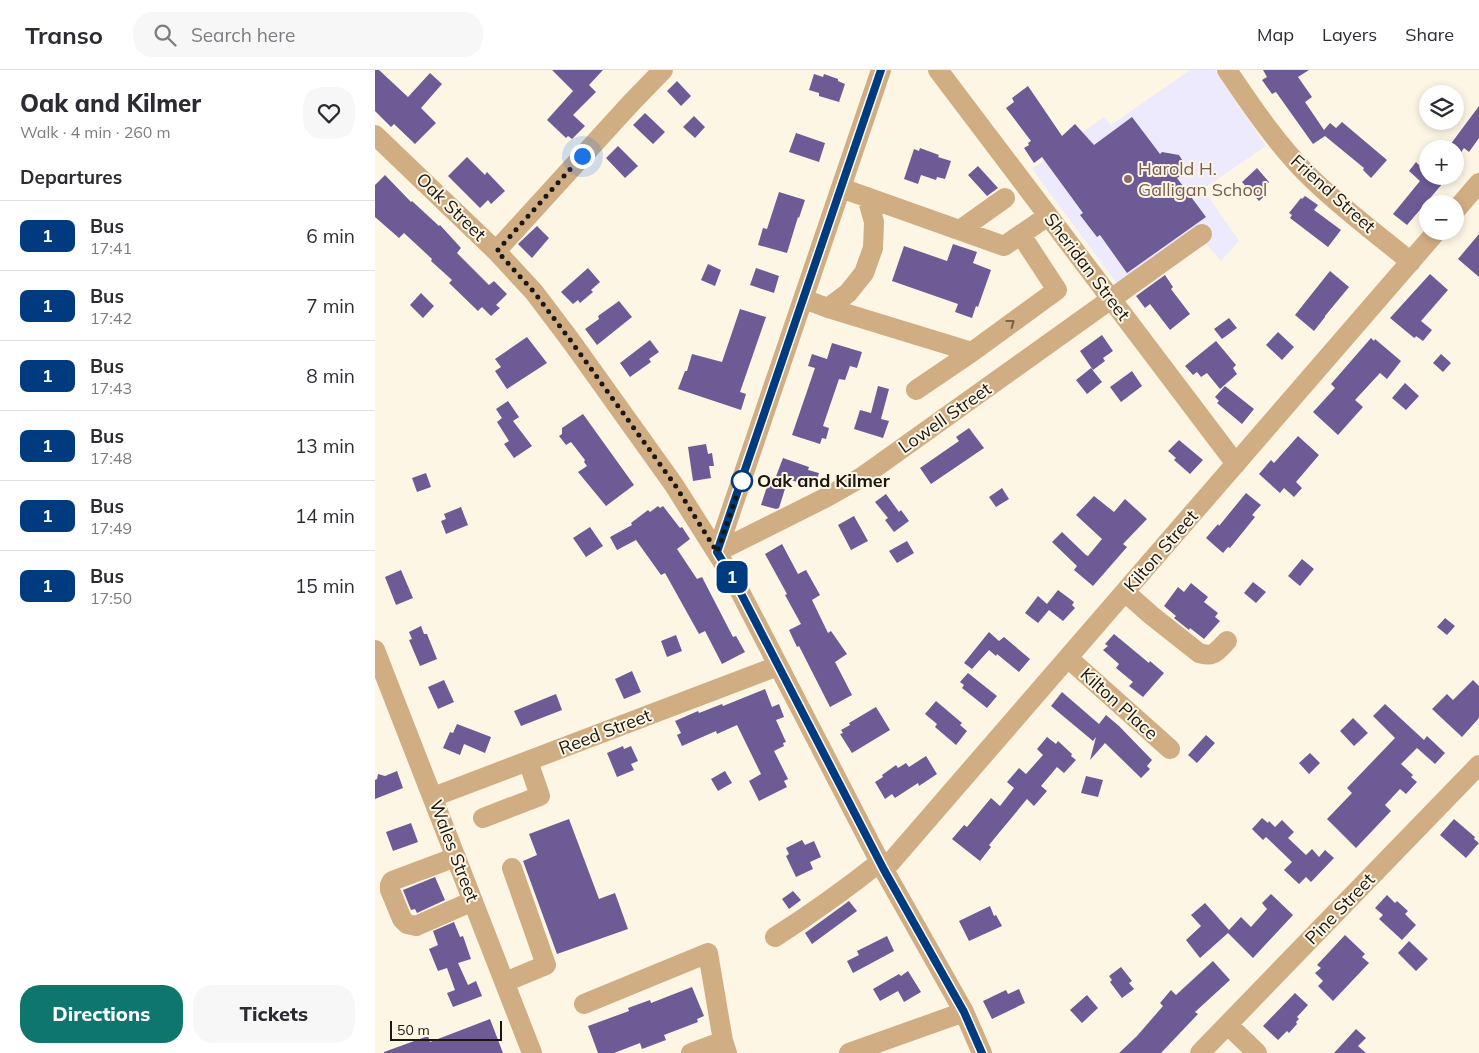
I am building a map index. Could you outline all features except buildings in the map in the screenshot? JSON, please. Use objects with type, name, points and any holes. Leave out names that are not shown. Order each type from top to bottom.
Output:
[{"type":"street","points":[[497,251],[663,70]]},
{"type":"street","points":[[717,552],[881,70]]},
{"type":"street","name":"Sheridan Street","points":[[938,70],[1236,464]]},
{"type":"street","name":"Friend Street","points":[[1227,70],[1279,142],[1308,175],[1411,262]]},
{"type":"street","name":"Oak Street","points":[[375,135],[497,251],[534,292],[675,485],[734,580],[882,866],[964,1012],[982,1053]]},
{"type":"street","points":[[1464,200],[1479,183]]},
{"type":"street","points":[[841,188],[1004,246],[1048,216]]},
{"type":"street","points":[[828,308],[848,293],[859,279],[864,272],[873,248],[875,222],[867,197]]},
{"type":"street","points":[[960,230],[1005,198]]},
{"type":"street","name":"Lowell Street","points":[[717,552],[804,509],[862,477],[1202,234]]},
{"type":"street","points":[[916,390],[1057,290],[1021,235]]},
{"type":"street","name":"Kilton Street","points":[[775,937],[855,882],[882,866],[1068,658],[1429,240]]},
{"type":"street","points":[[804,299],[972,352]]},
{"type":"street","points":[[1125,592],[1199,653],[1213,654],[1227,641]]},
{"type":"street","name":"Wales Street","points":[[375,650],[532,1053]]},
{"type":"street","name":"Kilton Place","points":[[1068,658],[1170,749]]},
{"type":"street","name":"Reed Street","points":[[433,797],[778,666]]},
{"type":"street","points":[[483,818],[540,796],[528,761]]},
{"type":"street","name":"Pine Street","points":[[1201,1053],[1479,765]]},
{"type":"street","points":[[456,857],[393,881],[390,885],[390,890],[402,919],[407,924],[416,926],[473,901]]},
{"type":"street","points":[[505,982],[546,965],[512,868]]},
{"type":"street","points":[[584,1004],[708,953],[725,1047],[691,1053]]},
{"type":"street","points":[[849,1053],[964,1012]]},
{"type":"street","points":[[1228,1025],[1257,1053]]},
{"type":"shaded area","name":"Harold H. Galligan School","points":[[1190,70],[1215,70],[1266,146],[1203,189],[1239,241],[1221,261],[1203,240],[1124,293],[1032,169],[1104,117],[1111,125]]},
{"type":"bus line","name":"1","points":[[881,70],[717,552],[734,580],[884,870],[964,1012],[982,1053]]},
{"type":"place","name":"Harold H. Galligan School","points":[[1128,179]]},
{"type":"place","name":"Oak and Kilmer","points":[[742,481]]},
{"type":"route","points":[[582,156],[497,251],[534,292],[571,341],[675,485],[717,552],[742,481]]}]
